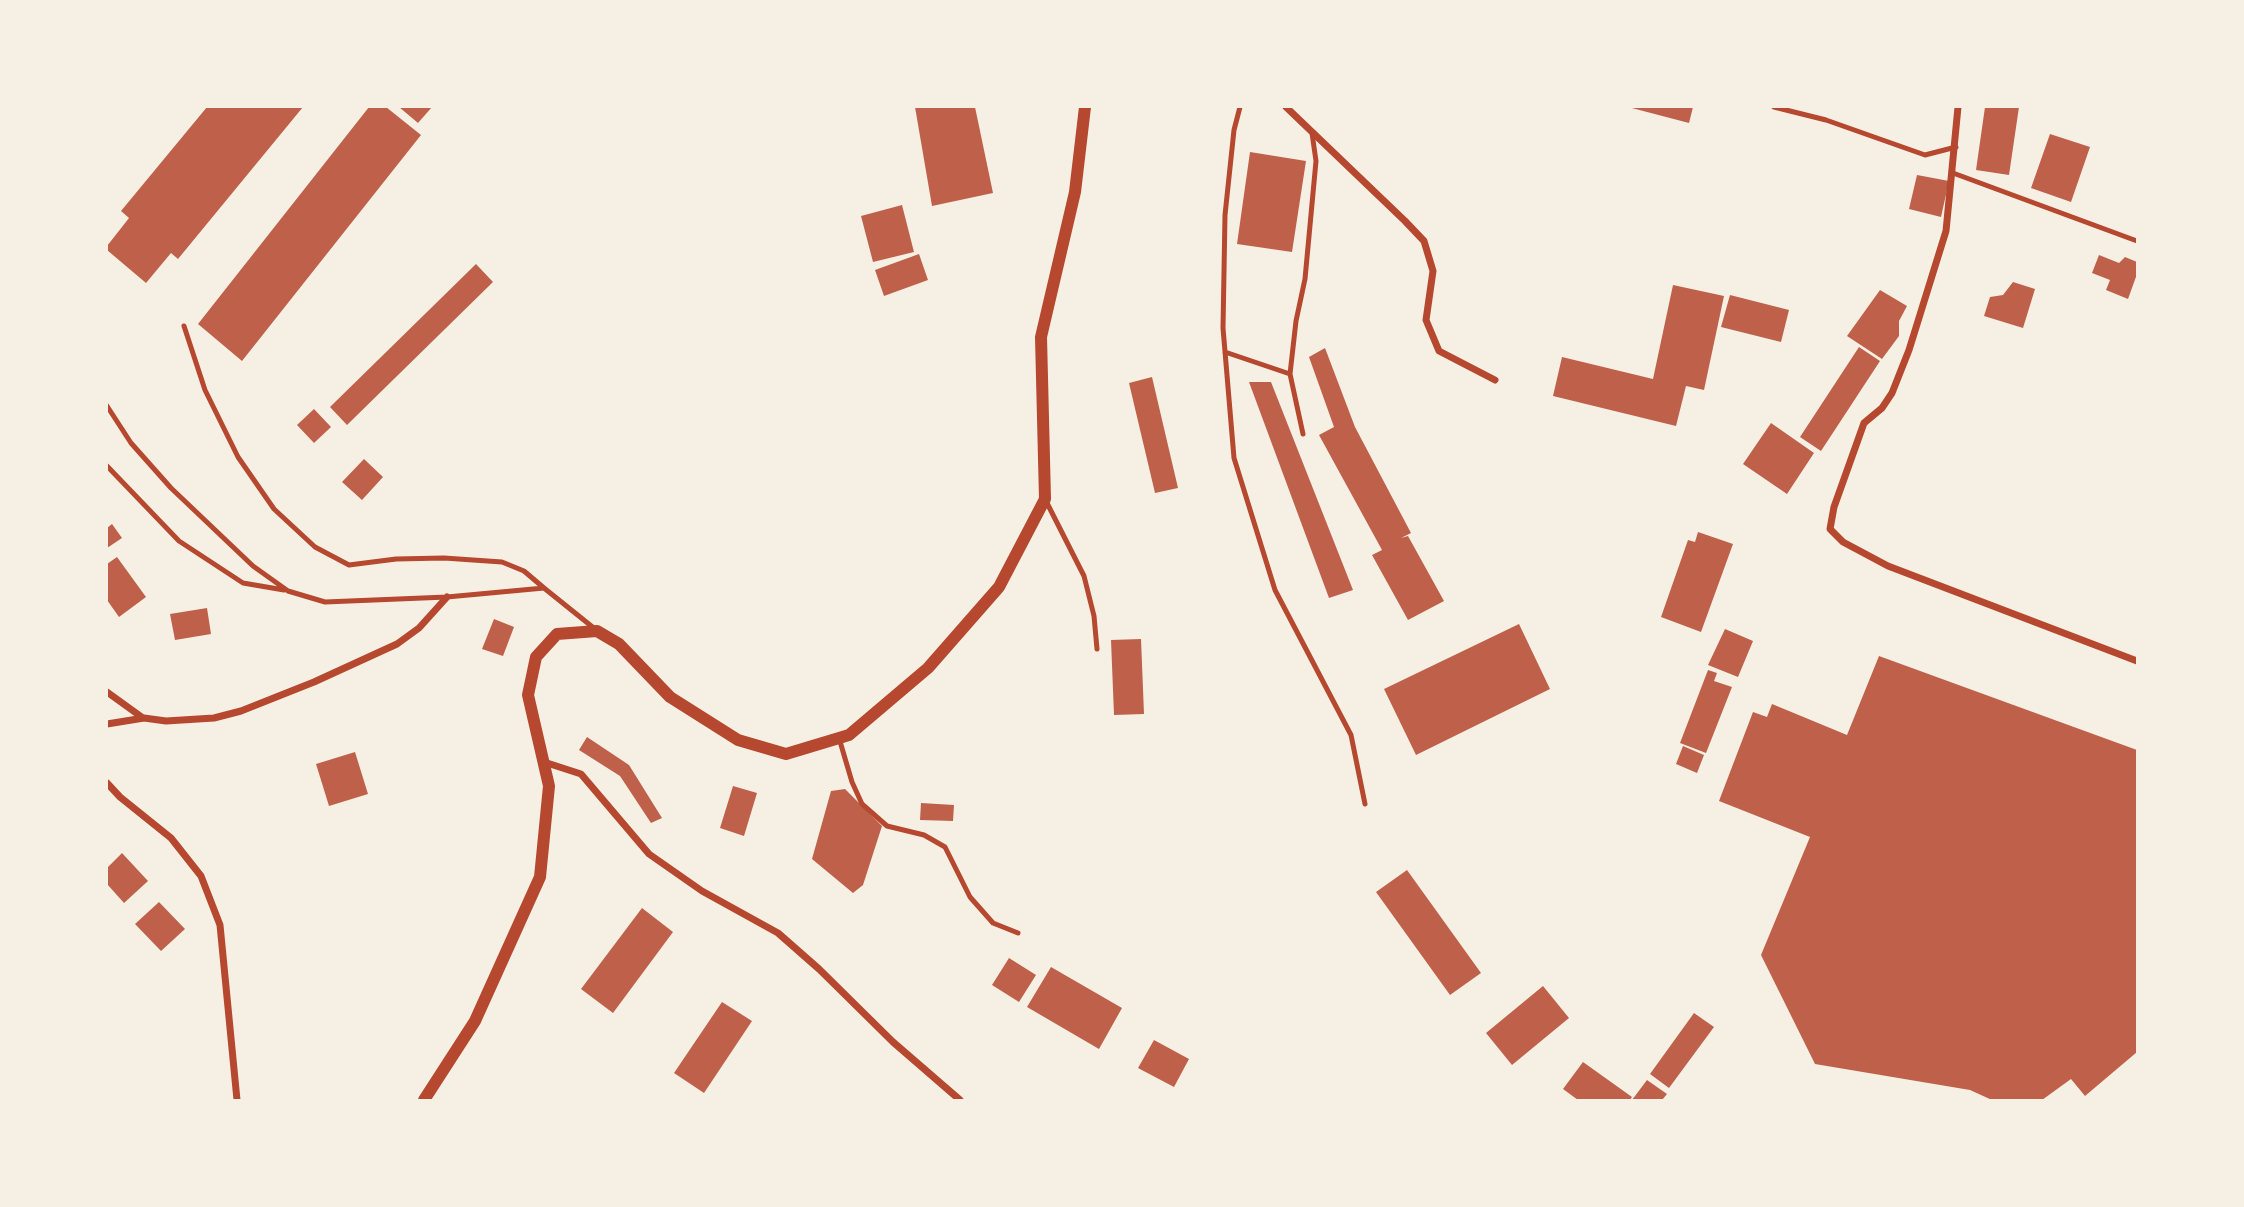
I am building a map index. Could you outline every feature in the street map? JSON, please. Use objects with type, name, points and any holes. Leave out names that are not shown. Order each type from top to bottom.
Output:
[{"type":"street","points":[[424,1100],[475,1021],[540,877],[549,786],[528,695],[536,657],[557,634],[597,631],[619,644],[670,696],[738,740],[786,754],[849,735],[928,668],[999,587],[1045,499],[1041,337],[1075,192],[1085,107]]},
{"type":"street","points":[[1286,107],[1424,241],[1433,271],[1426,320],[1439,351],[1495,380]]},
{"type":"street","points":[[1958,107],[1946,231],[1909,350],[1892,393],[1882,408],[1864,423],[1833,506],[1830,529],[1843,542],[1888,566],[2137,661]]},
{"type":"street","points":[[107,724],[144,718],[166,721],[214,718],[241,711],[397,644],[419,628],[447,597]]},
{"type":"street","points":[[107,692],[144,718]]},
{"type":"street","points":[[544,762],[581,774],[649,854],[702,891],[778,933],[893,1042],[960,1100]]},
{"type":"street","points":[[107,783],[120,797],[171,838],[201,876],[220,925],[237,1100]]},
{"type":"lane","points":[[1240,107],[1234,130],[1225,215],[1223,328],[1234,458],[1276,590],[1351,734],[1365,804]]},
{"type":"lane","points":[[1774,107],[1826,120],[1925,155],[1956,147]]},
{"type":"lane","points":[[1304,434],[1290,373],[1304,279],[1316,161],[1312,134]]},
{"type":"lane","points":[[1953,173],[2137,241]]},
{"type":"lane","points":[[184,326],[205,390],[238,457],[274,509],[316,547],[349,565],[396,559],[502,562],[524,571],[597,631]]},
{"type":"lane","points":[[1224,352],[1290,373]]},
{"type":"lane","points":[[107,406],[131,443],[171,488],[253,566],[288,591]]},
{"type":"lane","points":[[107,466],[178,541],[243,583],[288,591],[325,602],[447,597],[544,588]]},
{"type":"lane","points":[[1045,499],[1084,576],[1094,616],[1097,649]]},
{"type":"lane","points":[[839,738],[852,782],[862,804],[887,826],[924,835],[945,847],[970,897],[993,923],[1018,933]]},
{"type":"building","points":[[207,107],[303,107],[178,259],[171,253],[146,283],[107,250],[107,246],[129,218],[121,211]]},
{"type":"building","points":[[369,107],[386,107],[421,135],[242,361],[198,324]]},
{"type":"building","points":[[399,107],[432,107],[418,123]]},
{"type":"building","points":[[915,107],[975,107],[993,193],[932,206]]},
{"type":"building","points":[[1628,107],[1693,107],[1689,123]]},
{"type":"building","points":[[1985,107],[2019,107],[2009,175],[1976,170]]},
{"type":"building","points":[[2050,134],[2090,147],[2071,202],[2031,188]]},
{"type":"building","points":[[1250,152],[1306,161],[1292,252],[1237,244]]},
{"type":"building","points":[[1917,175],[1949,181],[1941,217],[1909,209]]},
{"type":"building","points":[[902,205],[914,252],[873,262],[861,216]]},
{"type":"building","points":[[919,254],[928,280],[884,296],[875,270]]},
{"type":"building","points":[[2099,255],[2119,263],[2125,257],[2137,262],[2137,274],[2128,299],[2106,290],[2110,280],[2092,273]]},
{"type":"building","points":[[476,264],[493,282],[347,425],[330,407]]},
{"type":"building","points":[[2013,282],[2035,289],[2023,328],[1984,316],[1990,297],[2003,295]]},
{"type":"building","points":[[1673,285],[1724,296],[1704,390],[1686,386],[1676,426],[1553,396],[1562,357],[1653,379]]},
{"type":"building","points":[[1880,290],[1907,306],[1899,321],[1899,336],[1882,359],[1847,336]]},
{"type":"building","points":[[1730,295],[1789,310],[1781,342],[1721,327]]},
{"type":"building","points":[[1859,347],[1880,361],[1821,451],[1800,437]]},
{"type":"building","points":[[1325,348],[1355,427],[1411,533],[1401,538],[1408,536],[1444,601],[1408,620],[1372,555],[1382,550],[1319,435],[1334,427],[1309,357]]},
{"type":"building","points":[[1152,377],[1178,488],[1155,493],[1129,383]]},
{"type":"building","points":[[1249,382],[1271,382],[1353,590],[1329,598]]},
{"type":"building","points":[[314,409],[331,427],[314,443],[297,425]]},
{"type":"building","points":[[1771,423],[1814,453],[1787,494],[1743,464]]},
{"type":"building","points":[[364,459],[383,477],[362,500],[342,482]]},
{"type":"building","points":[[112,524],[122,538],[107,548],[107,528]]},
{"type":"building","points":[[1698,532],[1733,544],[1701,632],[1661,617],[1688,540],[1695,542]]},
{"type":"building","points":[[117,557],[146,597],[119,617],[107,600],[107,564]]},
{"type":"building","points":[[207,608],[211,634],[175,640],[170,614]]},
{"type":"building","points":[[494,619],[514,627],[503,656],[482,649]]},
{"type":"building","points":[[1519,624],[1550,689],[1416,755],[1384,689]]},
{"type":"building","points":[[1725,629],[1753,641],[1738,677],[1708,665]]},
{"type":"building","points":[[1141,639],[1144,714],[1114,715],[1111,640]]},
{"type":"building","points":[[1879,656],[2137,750],[2137,1052],[2085,1096],[2071,1079],[2042,1100],[1992,1100],[1970,1090],[1815,1064],[1761,955],[1810,837],[1719,801],[1753,712],[1767,717],[1772,704],[1847,735]]},
{"type":"building","points":[[1708,670],[1717,673],[1714,681],[1732,687],[1706,753],[1680,743]]},
{"type":"building","points":[[587,737],[629,765],[662,818],[651,823],[620,776],[579,750]]},
{"type":"building","points":[[1683,746],[1704,755],[1697,773],[1676,764]]},
{"type":"building","points":[[355,752],[368,794],[329,806],[316,764]]},
{"type":"building","points":[[733,786],[757,793],[744,836],[720,828]]},
{"type":"building","points":[[845,789],[882,826],[863,885],[853,893],[812,859],[831,791]]},
{"type":"building","points":[[921,803],[954,805],[953,821],[920,820]]},
{"type":"building","points":[[122,853],[148,881],[124,903],[107,884],[107,868]]},
{"type":"building","points":[[1407,870],[1481,973],[1450,995],[1376,892]]},
{"type":"building","points":[[159,902],[185,929],[161,951],[135,924]]},
{"type":"building","points":[[642,908],[673,932],[613,1013],[581,989]]},
{"type":"building","points":[[1009,958],[1036,975],[1019,1002],[992,985]]},
{"type":"building","points":[[1051,967],[1122,1008],[1099,1049],[1027,1007]]},
{"type":"building","points":[[1543,986],[1569,1018],[1512,1065],[1486,1033]]},
{"type":"building","points":[[722,1002],[752,1021],[704,1093],[674,1073]]},
{"type":"building","points":[[1694,1013],[1714,1027],[1669,1088],[1650,1074]]},
{"type":"building","points":[[1154,1040],[1189,1059],[1174,1087],[1138,1068]]},
{"type":"building","points":[[1583,1062],[1632,1097],[1630,1100],[1578,1100],[1563,1089]]},
{"type":"building","points":[[1647,1080],[1667,1094],[1662,1100],[1632,1100]]}]
